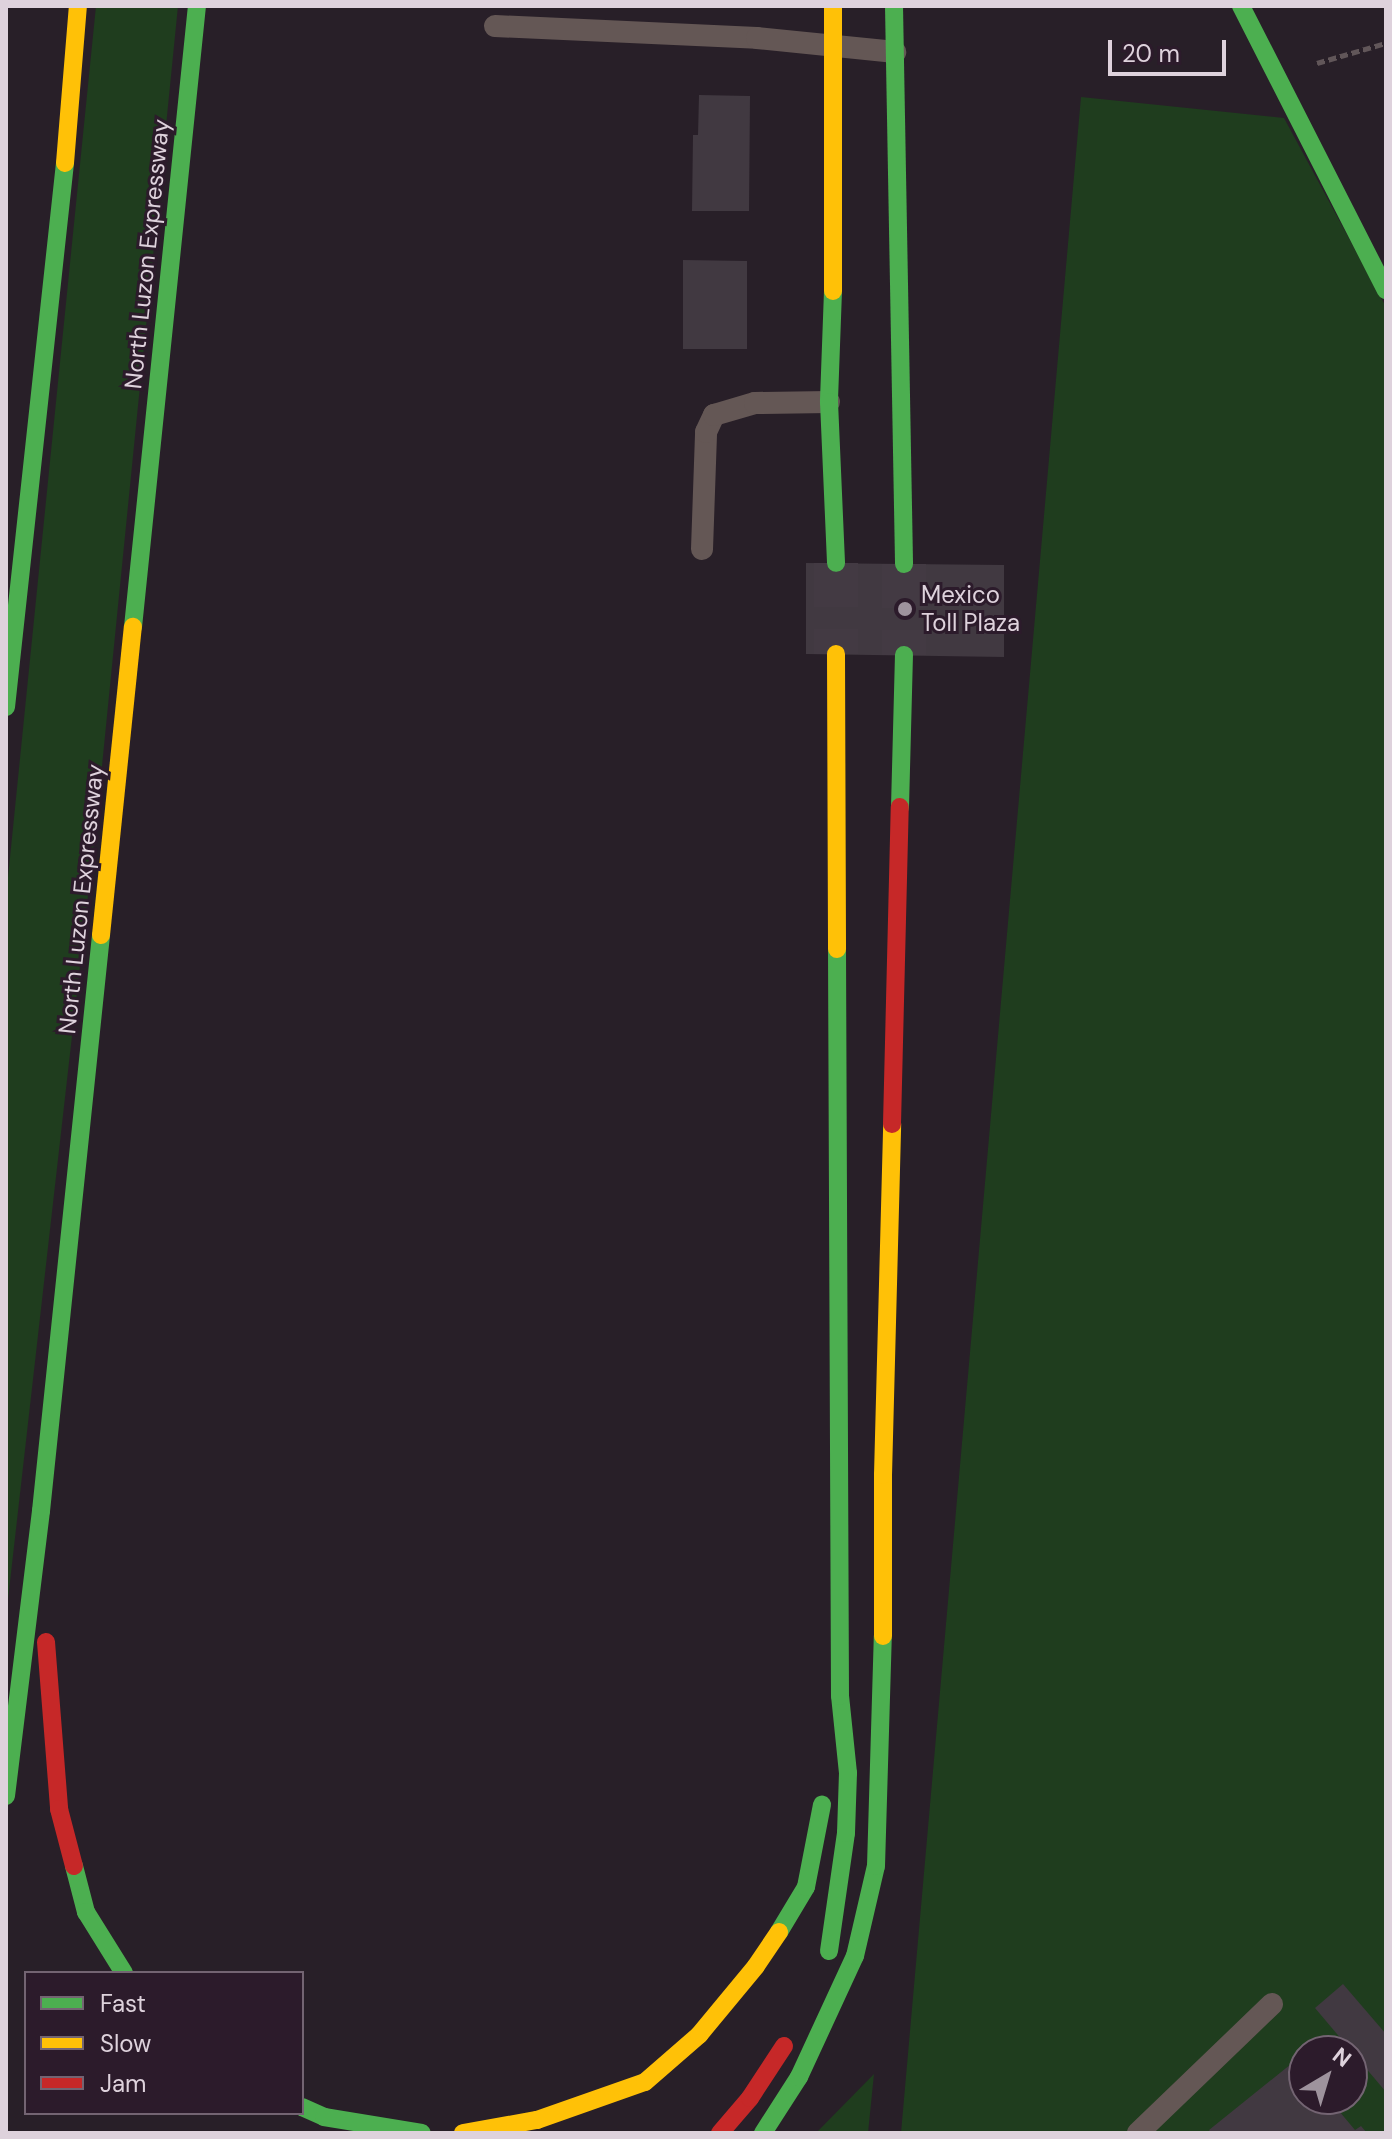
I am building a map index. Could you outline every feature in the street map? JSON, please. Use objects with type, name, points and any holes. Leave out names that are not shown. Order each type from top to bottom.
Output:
[{"type":"main road","points":[[6,707],[67,144],[78,6]]},
{"type":"main road","name":"North Luzon Expressway","points":[[6,1796],[41,1511],[197,6]]},
{"type":"main road","points":[[833,6],[833,312],[829,402],[836,563]]},
{"type":"main road","points":[[894,6],[904,564]]},
{"type":"main road","points":[[1241,6],[1386,290]]},
{"type":"main road","points":[[836,654],[840,1696],[848,1773],[846,1833],[825,1963],[845,1916],[866,1842],[875,1822]]},
{"type":"main road","points":[[763,2133],[799,2077],[855,1956],[876,1866],[875,1822],[883,1700],[883,1475],[904,655]]},
{"type":"main road","points":[[41,1511],[49,1718],[59,1809],[86,1912],[123,1971]]},
{"type":"main road","points":[[463,2133],[537,2120],[645,2082],[699,2035],[756,1966],[806,1887],[840,1696]]},
{"type":"main road","points":[[720,2133],[750,2098],[792,2030]]},
{"type":"main road","points":[[304,2108],[324,2117],[422,2133]]},
{"type":"lane","points":[[495,26],[833,45],[895,52]]},
{"type":"lane","points":[[702,549],[706,432],[714,415],[755,403],[829,402]]},
{"type":"lane","points":[[1138,2133],[1272,2004]]},
{"type":"path","points":[[1274,75],[1386,43]]},
{"type":"green space","points":[[96,6],[178,6],[97,816],[6,1617],[6,897]]},
{"type":"green space","points":[[1081,97],[1284,118],[1386,307],[1386,2133],[901,2133]]},
{"type":"green space","points":[[874,2074],[868,2133],[816,2133]]},
{"type":"building","points":[[699,95],[750,96],[749,211],[692,211],[693,135],[698,135]]},
{"type":"building","points":[[683,260],[747,261],[747,349],[683,349]]},
{"type":"building","name":"Mexico Toll Plaza","points":[[806,563],[1004,565],[1004,657],[806,654]]},
{"type":"building","points":[[1343,1984],[1386,2034],[1386,2092],[1368,2071],[1368,2035],[1338,2035],[1315,2008]]},
{"type":"building","points":[[1288,2066],[1288,2115],[1342,2115],[1355,2130],[1361,2126],[1367,2133],[1211,2133],[1209,2130]]},
{"type":"tunnel","points":[[836,563],[836,654]]},
{"type":"tunnel","points":[[904,564],[904,655]]},
{"type":"traffic: fast","points":[[133,627],[197,6]]},
{"type":"traffic: fast","points":[[894,6],[904,564]]},
{"type":"traffic: fast","points":[[1241,6],[1386,290]]},
{"type":"traffic: fast","points":[[6,707],[65,163]]},
{"type":"traffic: fast","points":[[833,291],[829,402],[836,563]]},
{"type":"traffic: fast","points":[[900,807],[904,655]]},
{"type":"traffic: fast","points":[[6,1796],[41,1511],[101,935]]},
{"type":"traffic: fast","points":[[829,1951],[846,1833],[848,1773],[840,1696],[837,949]]},
{"type":"traffic: fast","points":[[763,2133],[799,2077],[855,1956],[876,1866],[883,1636]]},
{"type":"traffic: fast","points":[[779,1932],[806,1887],[822,1805]]},
{"type":"traffic: fast","points":[[74,1866],[86,1912],[123,1971]]},
{"type":"traffic: fast","points":[[304,2108],[324,2117],[422,2133]]},
{"type":"traffic: slow","points":[[65,163],[78,6]]},
{"type":"traffic: slow","points":[[833,6],[833,291]]},
{"type":"traffic: slow","points":[[101,935],[133,627]]},
{"type":"traffic: slow","points":[[836,654],[837,949]]},
{"type":"traffic: slow","points":[[883,1636],[883,1475],[892,1124]]},
{"type":"traffic: slow","points":[[463,2133],[537,2120],[645,2082],[699,2035],[756,1966],[779,1932]]},
{"type":"traffic: jam","points":[[892,1124],[900,807]]},
{"type":"traffic: jam","points":[[46,1642],[59,1809],[74,1866]]},
{"type":"traffic: jam","points":[[720,2133],[750,2098],[784,2046]]},
{"type":"place","name":"Mexico Toll Plaza","points":[[905,609]]}]
